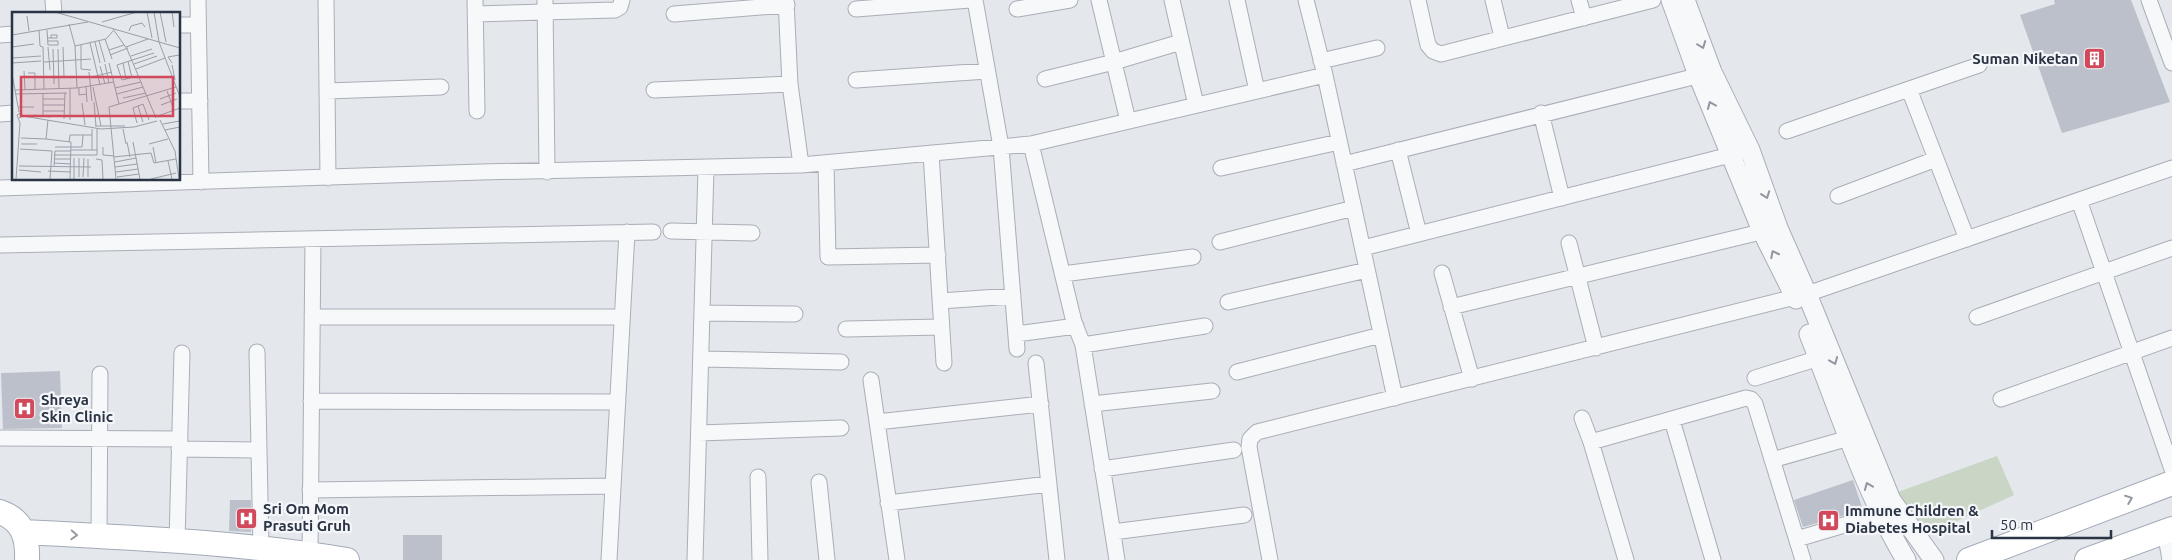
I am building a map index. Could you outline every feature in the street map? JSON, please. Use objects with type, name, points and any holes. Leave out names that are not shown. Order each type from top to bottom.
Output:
[{"type":"main road","points":[[1968,560],[2172,483]]},
{"type":"main road","points":[[0,512],[16,522],[25,532],[27,560]]},
{"type":"main road","points":[[2087,560],[2169,530]]},
{"type":"main road","points":[[25,532],[177,541],[248,552],[310,554],[347,560]]},
{"type":"street","points":[[198,0],[201,182]]},
{"type":"street","points":[[326,0],[328,178]]},
{"type":"street","points":[[477,111],[475,7],[545,6],[615,10],[620,7],[622,0]]},
{"type":"street","points":[[856,9],[970,0]]},
{"type":"street","points":[[975,0],[1001,147],[1016,341],[1076,326]]},
{"type":"street","points":[[1017,9],[1070,0]]},
{"type":"street","points":[[1099,0],[1128,121]]},
{"type":"street","points":[[1172,0],[1196,105]]},
{"type":"street","points":[[1237,0],[1256,91]]},
{"type":"street","points":[[1306,0],[1323,68],[1395,398]]},
{"type":"street","points":[[1418,0],[1428,45],[1433,51],[1441,54],[1653,0]]},
{"type":"street","points":[[1493,0],[1502,37]]},
{"type":"street","points":[[1579,0],[1584,18]]},
{"type":"street","points":[[1671,0],[1741,152],[1770,230],[1891,500],[1934,560]]},
{"type":"street","points":[[1685,0],[1705,73]]},
{"type":"street","points":[[2149,0],[2172,63]]},
{"type":"street","points":[[674,14],[786,2],[790,84],[801,165]]},
{"type":"street","points":[[545,6],[547,172]]},
{"type":"street","points":[[180,25],[198,25]]},
{"type":"street","points":[[1045,79],[1114,62],[1182,42]]},
{"type":"street","points":[[0,188],[64,182],[201,182],[481,172],[801,165],[1031,144],[1256,91],[1378,48]]},
{"type":"street","points":[[1788,132],[1979,65]]},
{"type":"street","points":[[856,80],[988,71]]},
{"type":"street","points":[[1344,164],[1705,73]]},
{"type":"street","points":[[654,90],[790,84]]},
{"type":"street","points":[[327,91],[441,87]]},
{"type":"street","points":[[1909,89],[1967,239]]},
{"type":"street","points":[[180,101],[200,101]]},
{"type":"street","points":[[1541,114],[1562,198]]},
{"type":"street","points":[[1221,168],[1339,142]]},
{"type":"street","points":[[1031,144],[1076,326],[1083,345],[1116,560]]},
{"type":"street","points":[[1398,150],[1419,234]]},
{"type":"street","points":[[1363,248],[1741,152]]},
{"type":"street","points":[[931,153],[944,363]]},
{"type":"street","points":[[1838,196],[1936,160]]},
{"type":"street","points":[[826,163],[828,258],[938,255]]},
{"type":"street","points":[[695,560],[706,168]]},
{"type":"street","points":[[1270,560],[1249,447],[1250,438],[1257,432],[1801,296],[2172,168]]},
{"type":"street","points":[[2079,200],[2172,469]]},
{"type":"street","points":[[1220,242],[1354,208]]},
{"type":"street","points":[[1451,307],[1770,230]]},
{"type":"street","points":[[671,231],[752,233]]},
{"type":"street","points":[[609,560],[627,232]]},
{"type":"street","points":[[0,246],[653,232]]},
{"type":"street","points":[[310,554],[313,239]]},
{"type":"street","points":[[1569,243],[1596,348]]},
{"type":"street","points":[[1977,318],[2172,248]]},
{"type":"street","points":[[1063,274],[1193,258]]},
{"type":"street","points":[[1228,302],[1367,270]]},
{"type":"street","points":[[1442,272],[1472,379]]},
{"type":"street","points":[[940,301],[1013,296]]},
{"type":"street","points":[[1801,296],[1819,358],[1849,438],[1881,514],[1906,560]]},
{"type":"street","points":[[702,313],[795,314]]},
{"type":"street","points":[[312,317],[622,318]]},
{"type":"street","points":[[1083,345],[1204,326]]},
{"type":"street","points":[[846,329],[941,327]]},
{"type":"street","points":[[1237,372],[1381,335]]},
{"type":"street","points":[[2001,399],[2172,338]]},
{"type":"street","points":[[248,552],[259,450],[257,352]]},
{"type":"street","points":[[177,541],[182,353]]},
{"type":"street","points":[[1755,378],[1819,358]]},
{"type":"street","points":[[701,359],[841,362]]},
{"type":"street","points":[[1036,364],[1049,484],[1054,560]]},
{"type":"street","points":[[98,536],[100,374]]},
{"type":"street","points":[[870,380],[897,560]]},
{"type":"street","points":[[1092,404],[1212,392]]},
{"type":"street","points":[[1590,442],[1746,398],[1751,399],[1755,404],[1803,560]]},
{"type":"street","points":[[311,401],[618,402]]},
{"type":"street","points":[[877,422],[1040,404]]},
{"type":"street","points":[[1582,418],[1626,560]]},
{"type":"street","points":[[1672,420],[1713,560]]},
{"type":"street","points":[[699,433],[840,428]]},
{"type":"street","points":[[0,438],[100,438],[259,450]]},
{"type":"street","points":[[1772,460],[1849,438]]},
{"type":"street","points":[[1102,469],[1234,450]]},
{"type":"street","points":[[758,477],[760,560]]},
{"type":"street","points":[[819,482],[827,560]]},
{"type":"street","points":[[888,503],[1049,484]]},
{"type":"street","points":[[310,490],[613,486]]},
{"type":"street","points":[[1797,539],[1881,514]]},
{"type":"street","points":[[1113,532],[1244,515]]},
{"type":"street","points":[[2169,530],[2170,560]]},
{"type":"green space","points":[[1997,456],[2014,495],[1922,537],[1898,492]]},
{"type":"building","name":"Suman Niketan","points":[[2054,0],[2131,0],[2170,102],[2062,133],[2020,15],[2055,4]]},
{"type":"building","points":[[60,371],[62,428],[3,429],[1,373]]},
{"type":"building","points":[[1853,480],[1863,510],[1803,527],[1794,500]]},
{"type":"building","points":[[230,500],[251,500],[251,532],[229,531]]},
{"type":"building","points":[[403,535],[442,535],[442,560],[403,560]]},
{"type":"place","name":"Suman Niketan","points":[[2094,59]]},
{"type":"place","name":"Shreya Skin Clinic","points":[[25,409]]},
{"type":"place","name":"Sri Om Mom Prasuti Gruh","points":[[247,518]]},
{"type":"place","name":"Immune Children & Diabetes Hospital","points":[[1829,520]]}]
